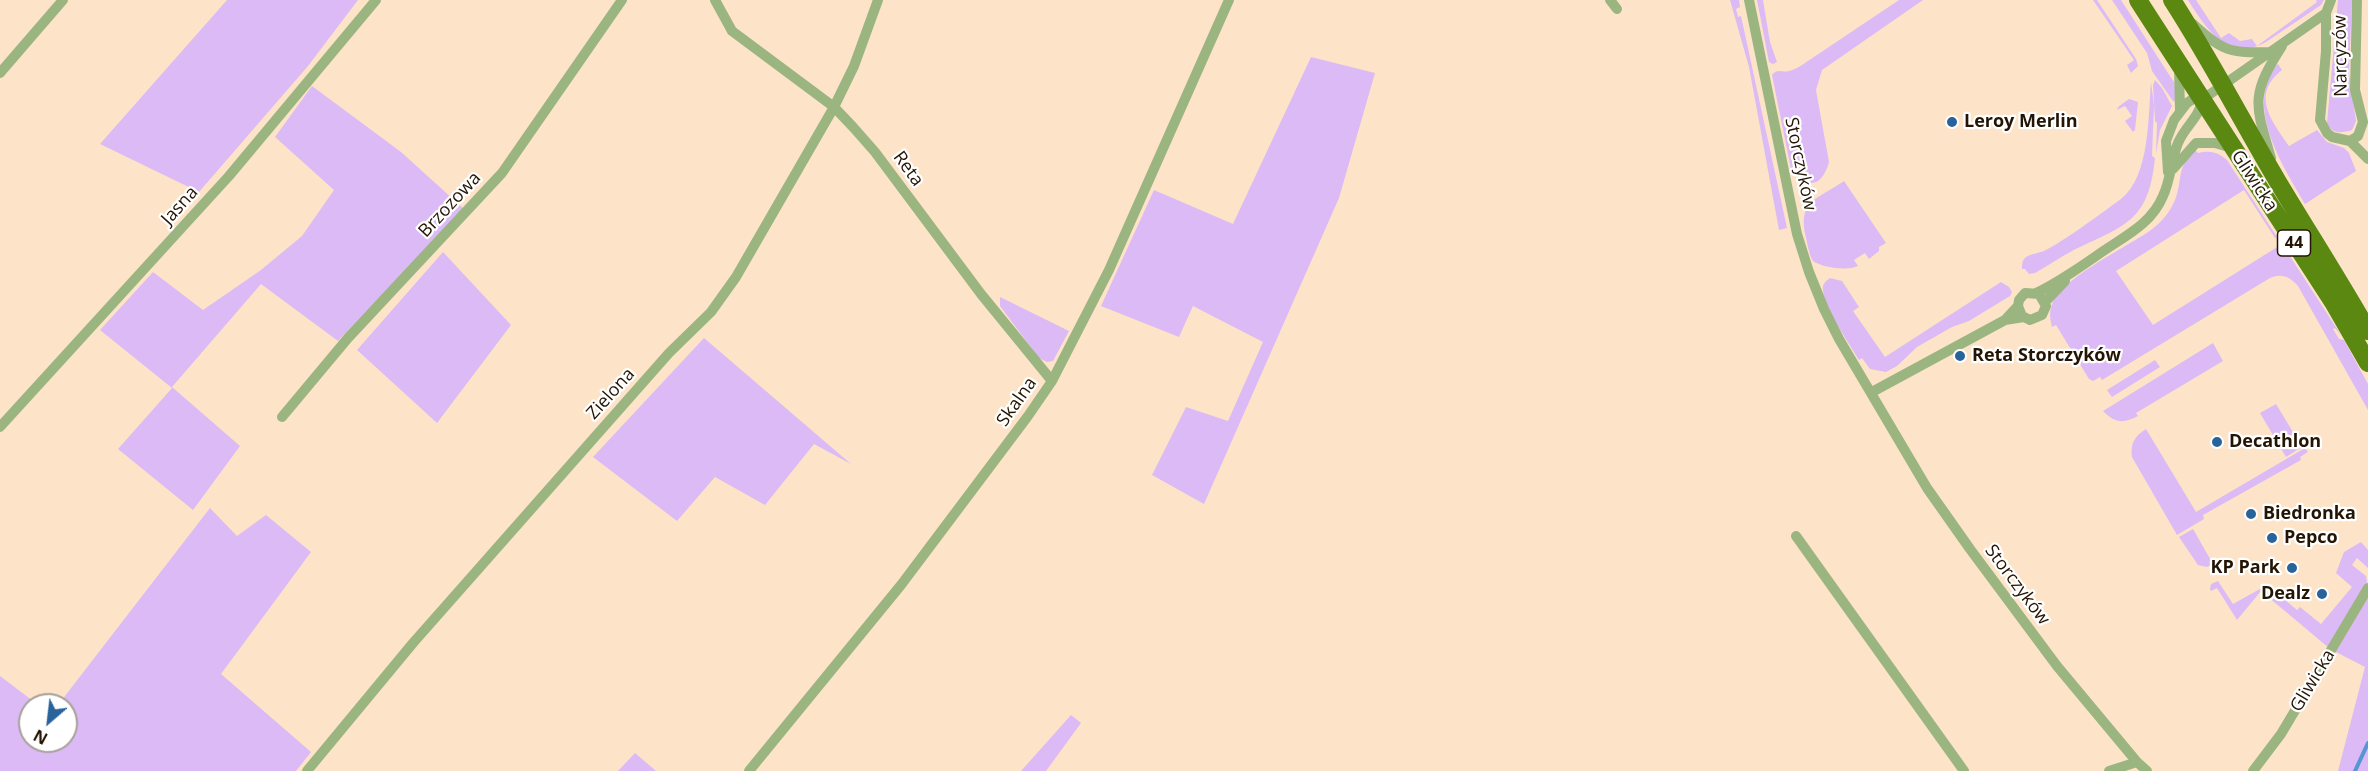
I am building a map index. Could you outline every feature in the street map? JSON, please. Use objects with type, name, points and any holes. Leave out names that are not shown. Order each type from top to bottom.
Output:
[{"type":"main road","name":"Gliwicka","points":[[2138,0],[2333,302],[2368,363]]},
{"type":"main road","name":"Gliwicka","points":[[2175,5],[2368,331]]},
{"type":"street","points":[[0,73],[63,0]]},
{"type":"street","name":"Jasna","points":[[0,427],[229,176],[376,0]]},
{"type":"street","name":"Brzozowa","points":[[282,417],[348,338],[502,173],[622,0]]},
{"type":"street","name":"Reta","points":[[716,0],[732,31],[834,107],[875,152],[981,294],[1052,381]]},
{"type":"street","name":"Zielona","points":[[307,771],[413,642],[665,358],[711,312],[736,277],[834,107],[854,66],[878,0]]},
{"type":"street","name":"Skalna","points":[[749,771],[901,585],[1052,381],[1114,260],[1229,0]]},
{"type":"street","name":"Storczyków","points":[[1749,0],[1797,234],[1809,272],[1839,339],[1927,488],[2057,666],[2137,762]]},
{"type":"street","name":"Narcyzów","points":[[2331,0],[2326,13],[2326,51],[2320,120],[2327,134],[2349,141],[2368,159]]},
{"type":"street","name":"Narcyzów","points":[[2349,141],[2358,136],[2363,122],[2355,90],[2357,0]]},
{"type":"street","points":[[2175,5],[2213,42],[2225,49],[2237,52],[2270,52]]},
{"type":"street","name":"Narcyzów","points":[[2223,83],[2284,44],[2326,13]]},
{"type":"street","points":[[2278,182],[2258,106],[2263,77],[2284,44]]},
{"type":"street","points":[[2177,61],[2180,75],[2180,111]]},
{"type":"street","points":[[2170,176],[2166,141],[2174,120],[2193,99],[2203,99],[2223,83]]},
{"type":"street","points":[[2073,272],[2045,302],[2045,311],[2038,318],[2030,320],[2019,313],[2019,300],[2025,293],[2036,293],[2073,272],[2143,224],[2158,207],[2170,176],[2177,145],[2187,128],[2201,112],[2203,99]]},
{"type":"street","points":[[2170,176],[2196,143],[2215,142],[2232,148]]},
{"type":"street","points":[[2036,293],[2045,302]]},
{"type":"street","points":[[1872,392],[2005,320],[2018,306]]},
{"type":"street","points":[[2005,320],[2024,317]]},
{"type":"street","points":[[1796,536],[1964,771]]},
{"type":"street","name":"Gliwicka","points":[[2253,771],[2281,734],[2368,588]]},
{"type":"street","points":[[2109,771],[2137,762],[2147,771]]},
{"type":"shaded area","points":[[227,0],[358,0],[308,66],[199,192],[100,144]]},
{"type":"shaded area","points":[[1730,0],[1739,0],[1740,7],[1736,9],[1738,17],[1741,16],[1787,228],[1779,230],[1749,67]]},
{"type":"shaded area","points":[[1757,0],[1763,0],[1770,42],[1777,62],[1773,64],[1769,62]]},
{"type":"shaded area","points":[[1899,0],[1923,0],[1822,70],[1816,90],[1829,162],[1818,181],[1808,183],[1791,169],[1772,75],[1801,66]]},
{"type":"shaded area","points":[[2093,0],[2097,0],[2136,59],[2138,66],[2131,73],[2127,65],[2134,60]]},
{"type":"shaded area","points":[[2112,0],[2121,0],[2174,82],[2177,102],[2173,101],[2152,71],[2147,53]]},
{"type":"shaded area","points":[[2188,0],[2196,0],[2221,38],[2229,33],[2240,41],[2252,39],[2257,46],[2240,48],[2219,39],[2202,21]]},
{"type":"shaded area","points":[[2316,0],[2324,0],[2321,5],[2258,45],[2317,2]]},
{"type":"shaded area","points":[[2338,0],[2352,0],[2349,74],[2356,121],[2352,130],[2341,132],[2332,130],[2327,123]]},
{"type":"shaded area","points":[[1311,57],[1375,73],[1339,198],[1204,504],[1152,475],[1186,407],[1228,421],[1263,342],[1193,306],[1179,337],[1101,306],[1154,190],[1233,224]]},
{"type":"shaded area","points":[[2278,64],[2282,70],[2272,79],[2267,89],[2267,108],[2289,146],[2317,130],[2327,142],[2344,148],[2349,153],[2356,171],[2305,204],[2273,144],[2267,127],[2264,110],[2265,94],[2271,73]]},
{"type":"shaded area","points":[[2155,80],[2172,106],[2160,130],[2156,154],[2157,123],[2153,85]]},
{"type":"shaded area","points":[[2151,82],[2154,105],[2152,156],[2155,158],[2148,194],[2142,206],[2134,216],[2112,232],[2074,250],[2035,273],[2029,274],[2022,269],[2026,257],[2044,251],[2083,227],[2121,199],[2130,189],[2138,176],[2146,145]]},
{"type":"shaded area","points":[[312,86],[401,152],[464,209],[338,341],[261,284],[172,387],[240,446],[193,510],[118,449],[172,388],[100,330],[153,272],[203,310],[261,270],[302,236],[334,190],[275,137]]},
{"type":"shaded area","points":[[2129,99],[2138,102],[2133,132],[2125,121],[2132,116],[2125,106],[2117,110]]},
{"type":"shaded area","points":[[2195,150],[2198,153],[2214,152],[2227,160],[2277,237],[2275,238],[2244,190],[2116,271],[2153,325],[2282,244],[2341,335],[2335,328],[2333,329],[2339,339],[2344,340],[2368,384],[2368,410],[2298,286],[2286,277],[2270,278],[2102,380],[2100,377],[2093,381],[2089,379],[2056,325],[2052,327],[2050,310],[2052,304],[2068,284],[2095,264],[2148,232],[2164,218],[2175,200],[2182,168]]},
{"type":"shaded area","points":[[1844,181],[1886,243],[1879,247],[1879,251],[1869,259],[1865,253],[1854,260],[1858,266],[1854,268],[1829,267],[1813,261],[1804,225],[1804,216],[1812,202]]},
{"type":"shaded area","points":[[443,252],[511,325],[437,423],[357,350]]},
{"type":"shaded area","points":[[1830,278],[1842,281],[1859,307],[1853,311],[1885,357],[2001,282],[2012,292],[2010,296],[1969,321],[1952,327],[1917,347],[1897,366],[1886,372],[1870,369],[1862,358],[1859,360],[1832,315],[1823,290],[1823,286]]},
{"type":"shaded area","points":[[1000,297],[1069,331],[1053,361],[1047,362],[1039,358],[1000,306]]},
{"type":"shaded area","points":[[704,338],[851,464],[814,444],[765,505],[715,477],[677,521],[593,457]]},
{"type":"shaded area","points":[[2213,343],[2223,361],[2136,413],[2138,416],[2119,421],[2103,411]]},
{"type":"shaded area","points":[[2155,360],[2160,367],[2112,397],[2107,390]]},
{"type":"shaded area","points":[[2276,404],[2302,447],[2286,457],[2260,413]]},
{"type":"shaded area","points":[[2146,429],[2196,512],[2305,448],[2308,452],[2300,457],[2301,460],[2203,515],[2204,519],[2177,535],[2132,457],[2134,440]]},
{"type":"shaded area","points":[[210,508],[237,536],[266,515],[311,552],[221,674],[311,752],[296,771],[0,771],[0,676],[22,693],[18,693],[18,753],[78,753],[78,693],[67,693]]},
{"type":"shaded area","points":[[2193,529],[2213,564],[2207,567],[2198,565],[2179,537]]},
{"type":"shaded area","points":[[2361,542],[2368,550],[2368,568],[2357,558],[2352,565],[2366,576],[2367,583],[2329,648],[2261,591],[2237,620],[2217,588],[2211,591],[2210,589],[2211,584],[2218,581],[2233,604],[2267,585],[2297,610],[2300,607],[2321,624],[2352,587],[2336,573],[2344,552]]},
{"type":"shaded area","points":[[2368,592],[2368,771],[2338,771],[2365,667],[2334,651]]},
{"type":"shaded area","points":[[1071,715],[1081,723],[1046,771],[1021,771]]},
{"type":"shaded area","points":[[635,753],[656,771],[618,771]]},
{"type":"waterway","points":[[2355,771],[2368,743]]},
{"type":"place","name":"Leroy Merlin","points":[[1952,122]]},
{"type":"place","name":"Reta Storczyków","points":[[1960,356]]},
{"type":"place","name":"Decathlon","points":[[2217,442]]},
{"type":"place","name":"Biedronka","points":[[2251,514]]},
{"type":"place","name":"Pepco","points":[[2272,538]]},
{"type":"place","name":"KP Park","points":[[2292,568]]},
{"type":"place","name":"Dealz","points":[[2322,594]]}]
